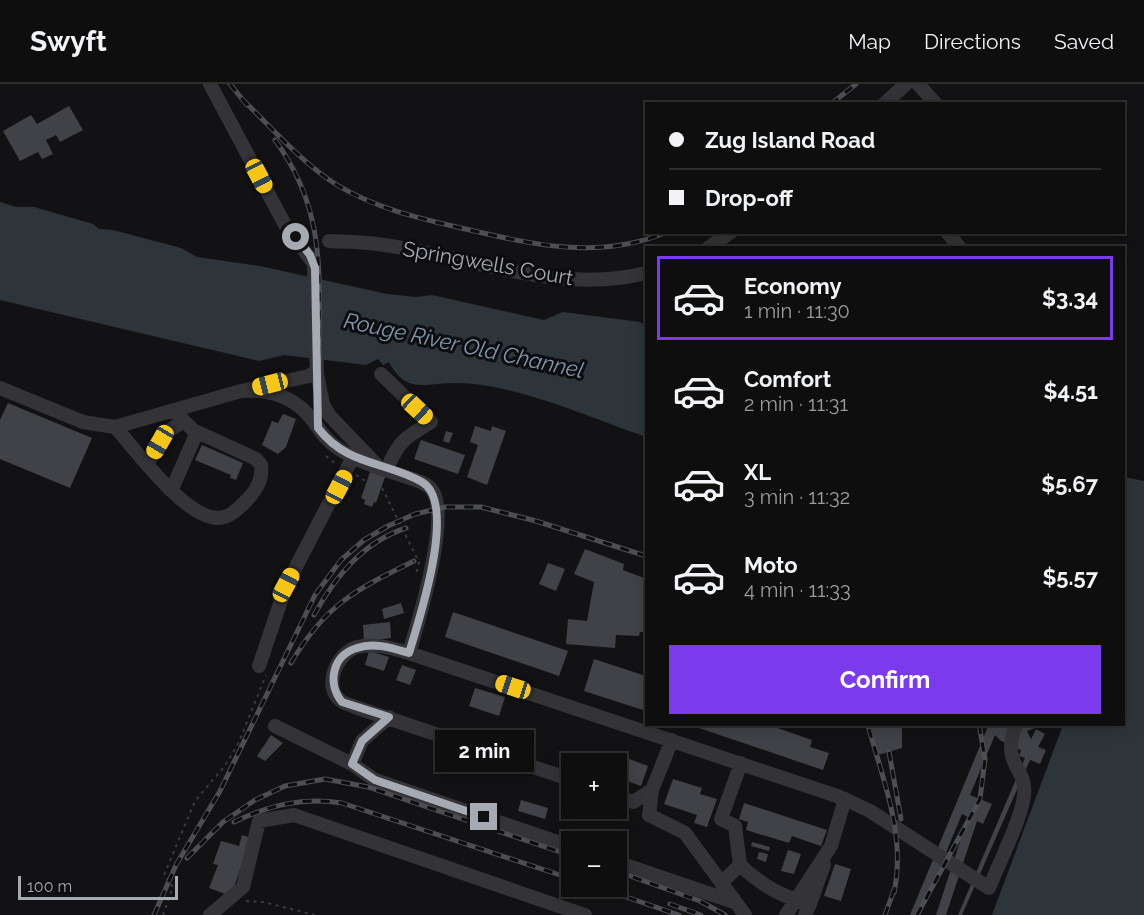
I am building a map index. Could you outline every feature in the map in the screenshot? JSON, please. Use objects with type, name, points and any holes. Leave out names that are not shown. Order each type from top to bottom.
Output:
[{"type":"street","points":[[210,84],[284,223],[310,255],[315,268],[318,428]]},
{"type":"street","points":[[886,102],[906,84]]},
{"type":"street","points":[[918,84],[934,102]]},
{"type":"street","points":[[711,246],[728,234]]},
{"type":"street","points":[[949,234],[958,246]]},
{"type":"street","name":"Springwells Court","points":[[329,241],[385,245],[548,277],[587,280],[621,278],[645,273]]},
{"type":"street","points":[[0,388],[83,422],[115,427],[178,417],[241,391],[311,375],[317,370]]},
{"type":"street","points":[[317,370],[320,396],[329,415],[383,469]]},
{"type":"street","points":[[381,374],[431,422],[402,440],[383,469]]},
{"type":"street","points":[[241,391],[262,390],[286,397],[301,408],[350,464],[383,469],[421,482],[432,489],[437,501],[437,523],[428,584],[409,653]]},
{"type":"street","points":[[115,427],[193,509],[216,518],[232,513],[259,483],[262,474],[261,465],[256,459],[197,432],[178,417]]},
{"type":"street","points":[[148,463],[178,417]]},
{"type":"street","points":[[172,489],[197,432]]},
{"type":"street","points":[[263,667],[286,585],[350,464]]},
{"type":"street","points":[[561,776],[342,702],[333,685],[338,662],[356,648],[384,646],[845,799],[870,811],[989,888],[1024,796],[1022,778],[1012,761],[1010,752],[1016,726]]},
{"type":"street","points":[[352,764],[362,741],[389,717]]},
{"type":"street","points":[[275,726],[352,764],[375,780],[561,843]]},
{"type":"street","points":[[672,740],[652,790],[650,815],[685,833],[745,915]]},
{"type":"street","points":[[741,763],[721,819],[735,826],[740,865],[758,883],[795,900],[808,910],[845,799]]},
{"type":"street","points":[[627,800],[633,802],[652,790]]},
{"type":"street","points":[[210,915],[243,887],[259,820],[294,815],[585,915]]},
{"type":"street","points":[[786,915],[831,846]]},
{"type":"street","points":[[721,883],[740,865]]},
{"type":"street","points":[[627,866],[734,902]]},
{"type":"path","points":[[322,449],[331,460],[350,464],[367,482]]},
{"type":"path","points":[[381,488],[419,562],[416,575]]},
{"type":"path","points":[[163,915],[173,887],[164,875],[195,801],[224,767],[238,744],[263,667]]},
{"type":"path","points":[[228,900],[262,902],[315,915]]},
{"type":"water","name":"Rouge River Old Channel","points":[[0,202],[16,207],[34,207],[93,224],[99,229],[113,230],[181,248],[197,257],[260,266],[387,294],[416,297],[432,295],[544,320],[563,312],[640,322],[645,325],[645,437],[550,402],[499,388],[474,384],[408,383],[395,372],[389,362],[383,365],[378,359],[366,365],[284,355],[259,361],[0,300]]},
{"type":"water","points":[[1125,477],[1144,481],[1144,915],[992,915],[1063,726],[1125,726]]},
{"type":"building","points":[[69,106],[83,130],[60,142],[56,135],[46,140],[53,154],[42,159],[38,152],[20,161],[3,131],[31,115],[37,124]]},
{"type":"building","points":[[8,403],[92,438],[70,488],[0,459],[0,420]]},
{"type":"building","points":[[283,414],[296,419],[286,447],[278,454],[262,445],[272,421],[278,423]]},
{"type":"building","points":[[475,426],[491,431],[492,426],[506,431],[487,485],[467,477],[478,445],[470,442]]},
{"type":"building","points":[[446,431],[453,433],[449,443],[443,441]]},
{"type":"building","points":[[421,440],[465,455],[458,474],[414,459]]},
{"type":"building","points":[[202,445],[243,463],[236,480],[230,478],[231,475],[195,460]]},
{"type":"building","points":[[370,472],[385,477],[376,503],[374,502],[372,507],[364,504],[365,500],[361,498]]},
{"type":"building","points":[[585,549],[624,564],[623,570],[644,578],[645,576],[645,632],[640,632],[639,636],[616,635],[615,648],[566,644],[568,619],[587,621],[594,582],[574,574]]},
{"type":"building","points":[[548,563],[565,569],[556,591],[539,584]]},
{"type":"building","points":[[401,603],[404,613],[384,619],[382,609]]},
{"type":"building","points":[[453,612],[568,651],[559,676],[445,637]]},
{"type":"building","points":[[390,622],[391,638],[364,641],[363,625]]},
{"type":"building","points":[[369,651],[389,657],[384,671],[365,665]]},
{"type":"building","points":[[594,659],[645,676],[645,711],[584,691]]},
{"type":"building","points":[[402,665],[416,670],[410,685],[396,680]]},
{"type":"building","points":[[475,688],[505,697],[499,716],[469,706]]},
{"type":"building","points":[[693,726],[772,726],[812,740],[810,747],[829,753],[823,770]]},
{"type":"building","points":[[871,726],[902,726],[902,748],[878,755]]},
{"type":"building","points":[[988,726],[1030,726],[1035,728],[1027,731],[1031,739],[1036,729],[1045,734],[1038,747],[1046,750],[1040,764],[1030,760],[962,915],[958,915],[1025,758],[1019,756],[1021,750],[1001,741],[995,735],[970,795],[992,804],[983,824],[977,821],[946,915],[936,915],[968,817],[962,814],[920,915],[910,915]]},
{"type":"building","points":[[271,735],[283,743],[265,761],[257,756]]},
{"type":"building","points":[[627,758],[648,766],[641,786],[627,781]]},
{"type":"building","points":[[673,779],[702,788],[700,794],[717,799],[707,827],[694,823],[697,815],[664,804]]},
{"type":"building","points":[[521,800],[548,808],[545,819],[518,811]]},
{"type":"building","points":[[744,803],[827,830],[821,846],[792,836],[789,843],[746,830],[748,822],[739,819]]},
{"type":"building","points":[[242,835],[251,838],[231,896],[209,888],[218,865],[213,864],[221,841],[239,846]]},
{"type":"building","points":[[752,842],[770,847],[769,851],[751,846]]},
{"type":"building","points":[[788,850],[801,854],[794,874],[781,871]]},
{"type":"building","points":[[759,852],[768,854],[766,862],[757,859]]},
{"type":"building","points":[[835,864],[851,869],[841,901],[824,896]]},
{"type":"railway","points":[[230,84],[247,105]]},
{"type":"railway","points":[[834,102],[856,84]]},
{"type":"railway","points":[[242,99],[299,156],[324,176],[351,193],[397,211],[513,239],[564,247],[616,246],[661,234]]},
{"type":"railway","points":[[275,140],[305,194],[312,221],[319,276],[319,365]]},
{"type":"railway","points":[[154,915],[176,865],[220,791],[315,595],[341,560],[364,540],[415,514],[446,507],[481,507],[536,521],[645,556]]},
{"type":"railway","points":[[314,615],[331,587],[352,562],[376,542],[406,528]]},
{"type":"railway","points":[[291,663],[316,627],[343,601],[414,561]]},
{"type":"railway","points":[[917,915],[980,799],[985,759],[979,726]]},
{"type":"railway","points":[[869,729],[892,810],[897,851],[894,893]]},
{"type":"railway","points":[[889,752],[901,819]]},
{"type":"railway","points":[[187,858],[223,822],[255,800],[285,786],[325,779],[368,787],[561,852]]},
{"type":"railway","points":[[234,822],[260,811],[286,804],[313,801],[342,803],[561,875]]},
{"type":"railway","points":[[627,875],[700,901],[725,915]]},
{"type":"railway","points":[[885,915],[895,887]]},
{"type":"railway","points":[[626,897],[679,915]]},
{"type":"railway","points":[[670,904],[701,915]]},
{"type":"route","points":[[296,237],[310,255],[315,268],[316,418],[318,428],[332,445],[347,454],[421,482],[432,489],[437,501],[434,553],[422,613],[409,653],[384,646],[356,648],[338,662],[334,672],[333,685],[342,702],[389,717],[362,741],[352,764],[375,780],[484,817]]}]
